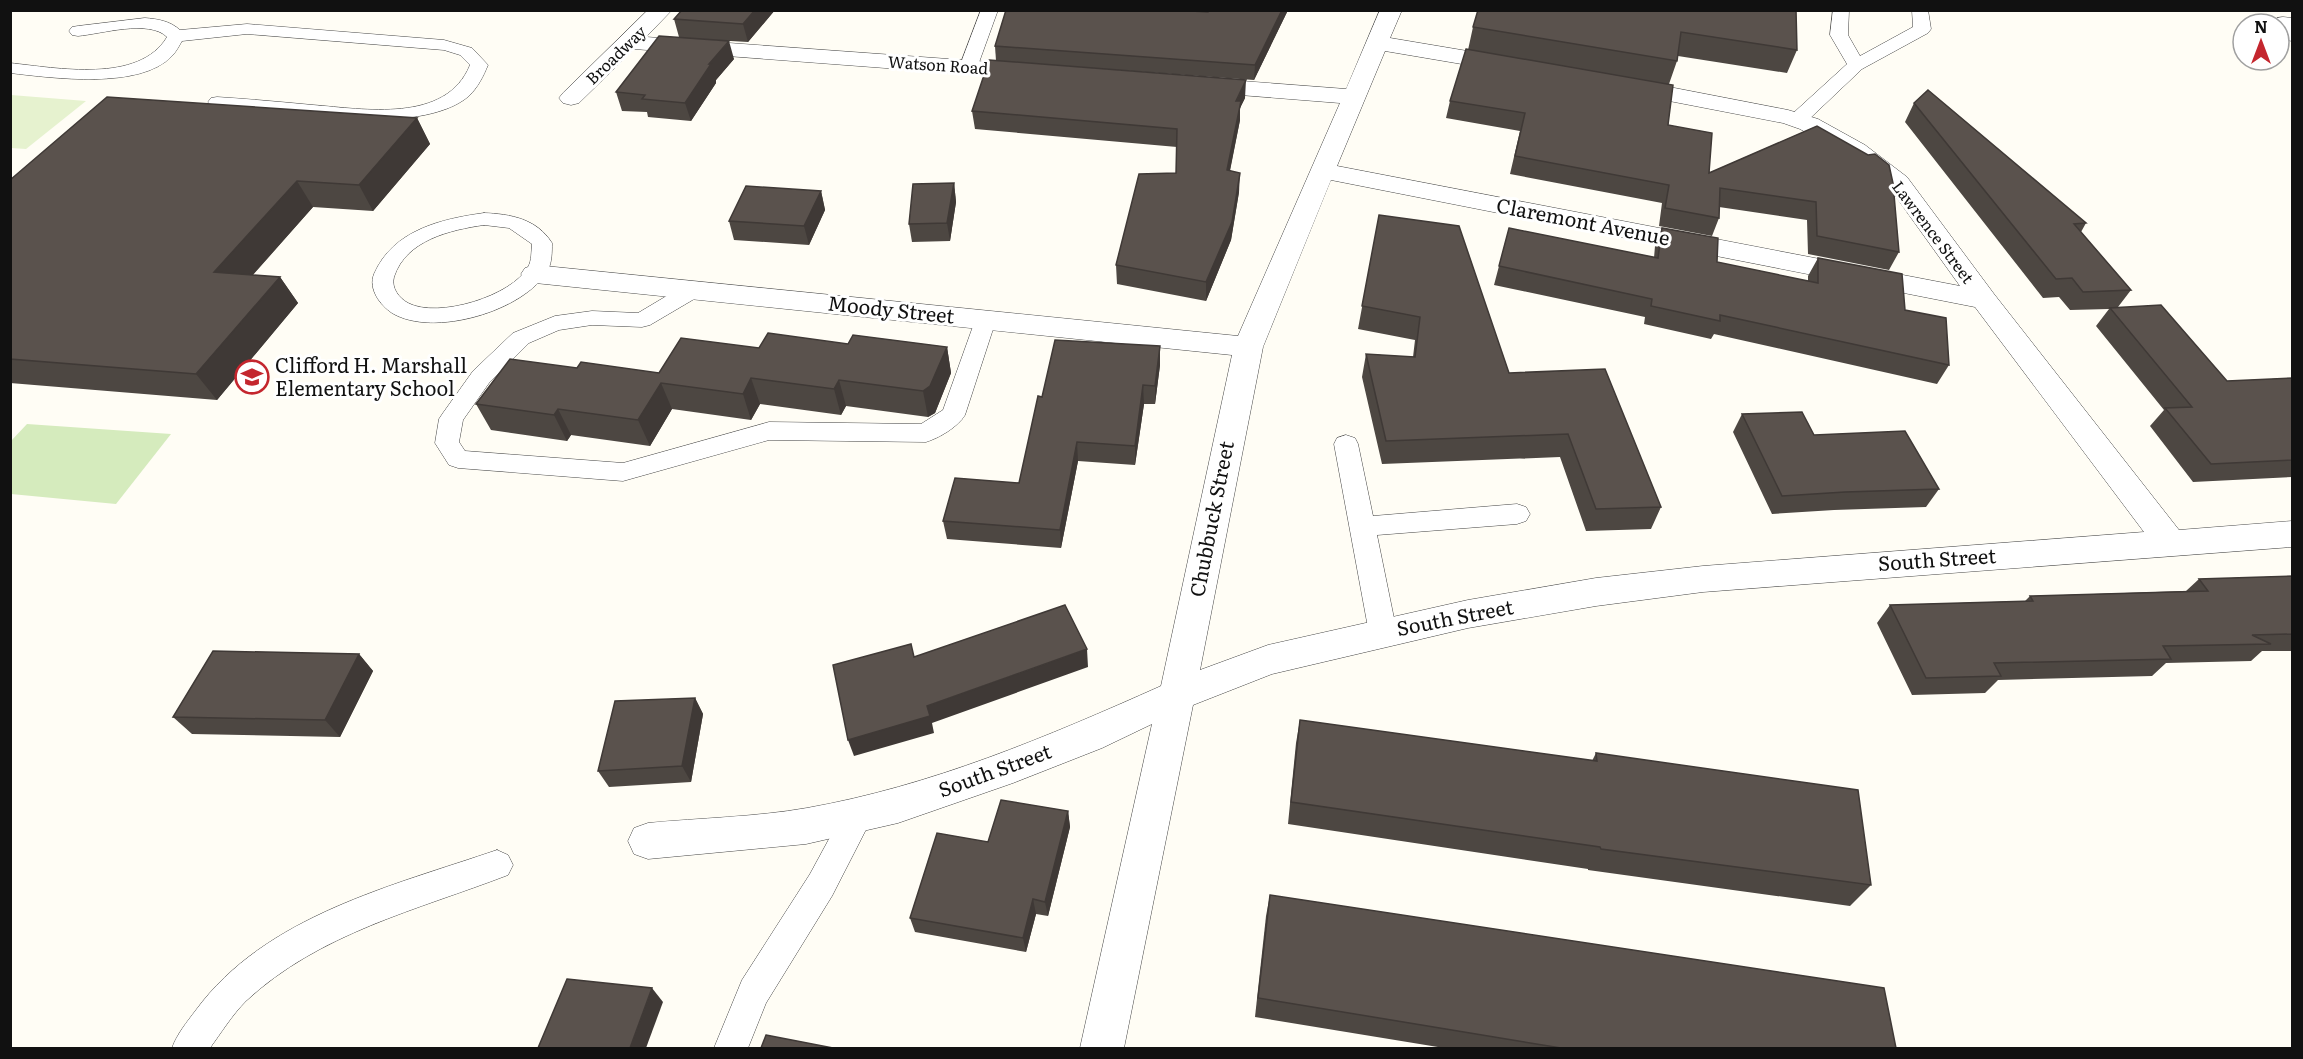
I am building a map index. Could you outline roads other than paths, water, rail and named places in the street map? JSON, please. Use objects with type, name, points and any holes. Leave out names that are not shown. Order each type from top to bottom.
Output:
[{"type":"street","name":"Broadway","points":[[571,99],[661,10]]},
{"type":"street","name":"Chubbuck Street","points":[[1102,1048],[1248,347],[1391,10]]},
{"type":"street","name":"Watson Road","points":[[629,42],[1050,74]]},
{"type":"street","points":[[1377,43],[1528,69]]},
{"type":"street","name":"Lawrence Street","points":[[1608,83],[1809,123],[1856,150],[1898,182],[1984,300],[2170,542]]},
{"type":"street","points":[[1179,84],[1355,97]]},
{"type":"street","name":"Claremont Avenue","points":[[1323,171],[1984,300]]},
{"type":"street","name":"Moody Street","points":[[535,273],[1248,347]]},
{"type":"street","name":"South Street","points":[[648,841],[806,826],[898,805],[999,771],[1089,736],[1177,695],[1268,660],[1491,610],[1596,592],[1703,579],[2292,534]]},
{"type":"lane","points":[[968,68],[990,10]]},
{"type":"lane","points":[[1841,10],[1839,35],[1856,65]]},
{"type":"lane","points":[[1797,120],[1856,65],[1922,30],[1920,10]]},
{"type":"lane","points":[[2292,23],[2283,22],[2292,36]]},
{"type":"lane","points":[[78,32],[144,23],[160,24],[172,29],[176,36]]},
{"type":"lane","points":[[176,36],[247,29],[437,44],[458,47],[472,54],[479,65],[476,76],[467,88],[442,103],[411,113],[388,116],[367,115],[217,102]]},
{"type":"lane","points":[[10,68],[93,76],[111,74],[151,62],[169,49],[176,36]]},
{"type":"lane","points":[[484,219],[508,220],[527,227],[542,243],[543,258],[535,273],[518,290],[506,297],[479,308],[450,314],[422,314],[404,310],[387,298],[382,283],[387,266],[402,249],[430,231],[457,222],[484,219]]},
{"type":"lane","points":[[693,290],[642,320],[592,318],[555,323],[521,338],[481,377],[452,418],[447,443],[459,459],[622,472],[769,431],[926,433],[953,415],[985,320]]},
{"type":"lane","points":[[1346,444],[1383,633]]},
{"type":"lane","points":[[1362,527],[1517,514]]},
{"type":"lane","points":[[731,1048],[754,992],[821,885],[859,814]]},
{"type":"lane","points":[[189,1048],[232,991],[281,953],[333,926],[402,898],[497,865]]},
{"type":"place","name":"Clifford H. Marshall Elementary School","points":[[252,377]]}]
